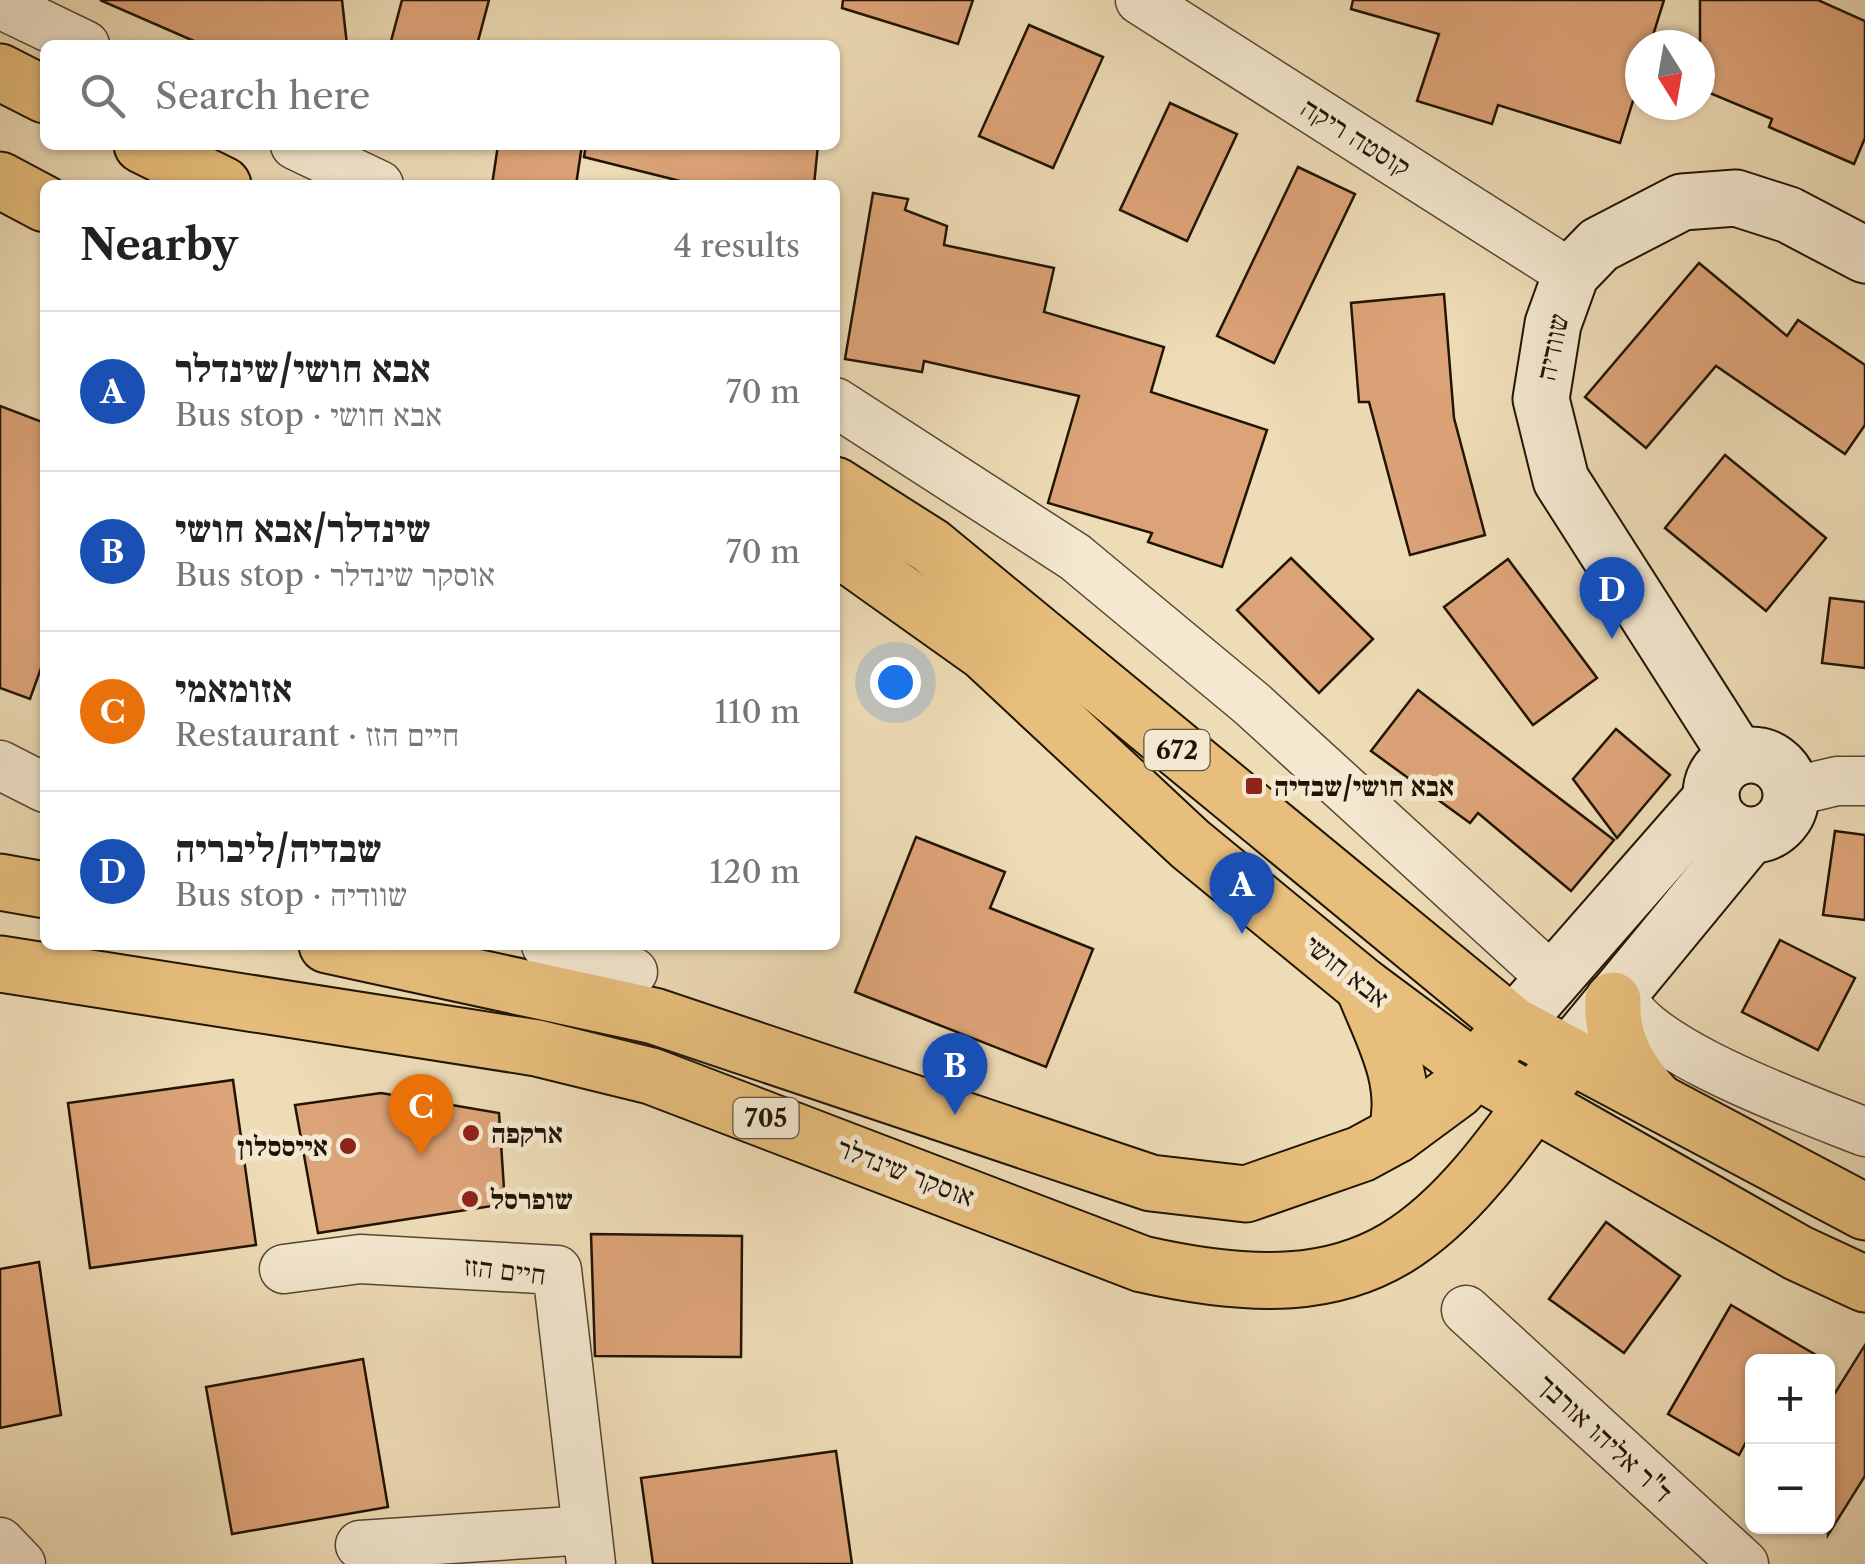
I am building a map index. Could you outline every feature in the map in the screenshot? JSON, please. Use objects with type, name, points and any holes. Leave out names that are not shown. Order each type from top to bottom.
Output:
[{"type":"main road","points":[[0,72],[40,92]]},
{"type":"main road","points":[[152,150],[213,180]]},
{"type":"main road","points":[[0,180],[40,201]]},
{"type":"main road","name":"672","points":[[840,488],[931,546],[1512,1025],[1865,1212]]},
{"type":"main road","name":"אבא חושי","points":[[840,550],[984,652],[1190,844],[1363,986],[1476,1070],[1798,1253],[1865,1284]]},
{"type":"main road","points":[[0,882],[40,889]]},
{"type":"main road","name":"705","points":[[350,950],[654,1016],[1151,1183],[1246,1194],[1361,1154],[1396,1135],[1476,1070],[1512,1025]]},
{"type":"main road","name":"אוסקר שינדלר","points":[[0,964],[537,1048],[651,1076],[1142,1264],[1198,1276],[1283,1281],[1347,1272],[1390,1255],[1485,1171],[1567,1057]]},
{"type":"main road","points":[[1363,986],[1398,1072],[1403,1096],[1396,1135]]},
{"type":"main road","points":[[1617,995],[1616,1035],[1624,1059],[1659,1103]]},
{"type":"main road","name":"אוסקר שינדלר","points":[[1485,1171],[1540,1147],[1570,1143],[1610,1148]]},
{"type":"street","name":"קוסטה ריקה","points":[[1140,0],[1571,274]]},
{"type":"street","points":[[0,4],[75,40]]},
{"type":"street","points":[[306,150],[368,180]]},
{"type":"street","name":"שוודיה","points":[[1733,798],[1560,480],[1541,399],[1553,324],[1571,274],[1598,245],[1682,202],[1736,198],[1789,215],[1865,256]]},
{"type":"street","points":[[840,405],[1075,558],[1252,704],[1553,979]]},
{"type":"street","points":[[1567,1057],[1617,995],[1733,798],[1750,755],[1773,762],[1782,770],[1792,792],[1836,780],[1865,781]]},
{"type":"street","points":[[0,765],[40,785]]},
{"type":"street","points":[[1512,1025],[1733,798]]},
{"type":"street","points":[[562,950],[632,972]]},
{"type":"street","points":[[1617,995],[1632,1016],[1682,1050],[1749,1084],[1865,1132]]},
{"type":"street","name":"חיים הזז","points":[[284,1269],[360,1260],[557,1270],[589,1547]]},
{"type":"street","name":"ד\"ר אליהו אורבך","points":[[1466,1310],[1744,1564]]},
{"type":"street","points":[[0,1542],[21,1564]]},
{"type":"street","points":[[360,1545],[589,1547]]},
{"type":"building","points":[[100,0],[342,0],[346,40],[192,40]]},
{"type":"building","points":[[402,0],[489,0],[478,40],[391,40]]},
{"type":"building","points":[[843,0],[973,0],[958,44],[842,8]]},
{"type":"building","points":[[1353,0],[1664,0],[1655,30],[1625,30],[1627,120],[1620,143],[1498,105],[1492,124],[1417,101],[1439,34],[1351,9]]},
{"type":"building","points":[[1700,0],[1818,0],[1865,21],[1865,138],[1854,164],[1769,127],[1772,119],[1715,95],[1715,30],[1700,30]]},
{"type":"building","points":[[1029,25],[1103,57],[1053,168],[979,136]]},
{"type":"building","points":[[1170,103],[1237,134],[1187,241],[1120,210]]},
{"type":"building","points":[[497,150],[581,150],[577,180],[493,180]]},
{"type":"building","points":[[585,150],[818,150],[814,180],[676,180],[584,157]]},
{"type":"building","points":[[1298,167],[1355,194],[1274,363],[1217,336]]},
{"type":"building","points":[[873,193],[908,199],[905,210],[947,226],[944,245],[1054,268],[1044,312],[1164,347],[1151,392],[1267,430],[1222,567],[1148,542],[1152,533],[1048,503],[1079,396],[924,361],[922,372],[845,359]]},
{"type":"building","points":[[1699,263],[1787,336],[1798,320],[1865,365],[1865,425],[1845,454],[1716,366],[1646,448],[1585,397]]},
{"type":"building","points":[[1444,294],[1454,418],[1485,535],[1410,555],[1369,402],[1359,402],[1351,303]]},
{"type":"building","points":[[0,406],[40,421],[40,671],[30,699],[0,688]]},
{"type":"building","points":[[1725,455],[1826,538],[1766,611],[1665,528]]},
{"type":"building","points":[[1291,558],[1373,639],[1319,693],[1237,610]]},
{"type":"building","points":[[1508,559],[1597,678],[1533,725],[1444,607]]},
{"type":"building","points":[[1830,598],[1865,602],[1865,668],[1822,663]]},
{"type":"building","points":[[1418,690],[1614,840],[1571,891],[1478,813],[1470,823],[1371,751]]},
{"type":"building","points":[[1616,729],[1670,775],[1617,838],[1573,779]]},
{"type":"building","points":[[1835,831],[1865,835],[1865,920],[1823,915]]},
{"type":"building","points":[[916,837],[1005,872],[990,908],[1093,949],[1046,1067],[855,992]]},
{"type":"building","points":[[1780,940],[1855,978],[1818,1050],[1742,1012]]},
{"type":"building","points":[[233,1080],[256,1245],[90,1268],[68,1103]]},
{"type":"building","points":[[381,1093],[499,1113],[505,1204],[318,1233],[295,1105]]},
{"type":"building","points":[[1606,1222],[1680,1276],[1624,1353],[1549,1299]]},
{"type":"building","points":[[591,1234],[742,1236],[741,1357],[595,1356]]},
{"type":"building","points":[[39,1262],[61,1415],[0,1428],[0,1269]]},
{"type":"building","points":[[1731,1305],[1814,1354],[1745,1354],[1745,1444],[1739,1455],[1668,1414]]},
{"type":"building","points":[[1865,1345],[1865,1476],[1835,1524],[1835,1444],[1835,1393]]},
{"type":"building","points":[[363,1359],[388,1507],[232,1534],[206,1387]]},
{"type":"building","points":[[836,1451],[852,1564],[653,1564],[641,1478]]},
{"type":"place","name":"שבדיה/ליבריה","points":[[1612,639]]},
{"type":"place","name":"אבא חושי/שבדיה","points":[[1254,786]]},
{"type":"place","name":"אבא חושי/שינדלר","points":[[1242,934]]},
{"type":"place","name":"שינדלר/אבא חושי","points":[[955,1115]]},
{"type":"place","name":"ארקפה","points":[[471,1133]]},
{"type":"place","name":"אייססלון","points":[[348,1146]]},
{"type":"place","name":"אזומאמי","points":[[421,1156]]},
{"type":"place","name":"שופרסל","points":[[470,1199]]}]
